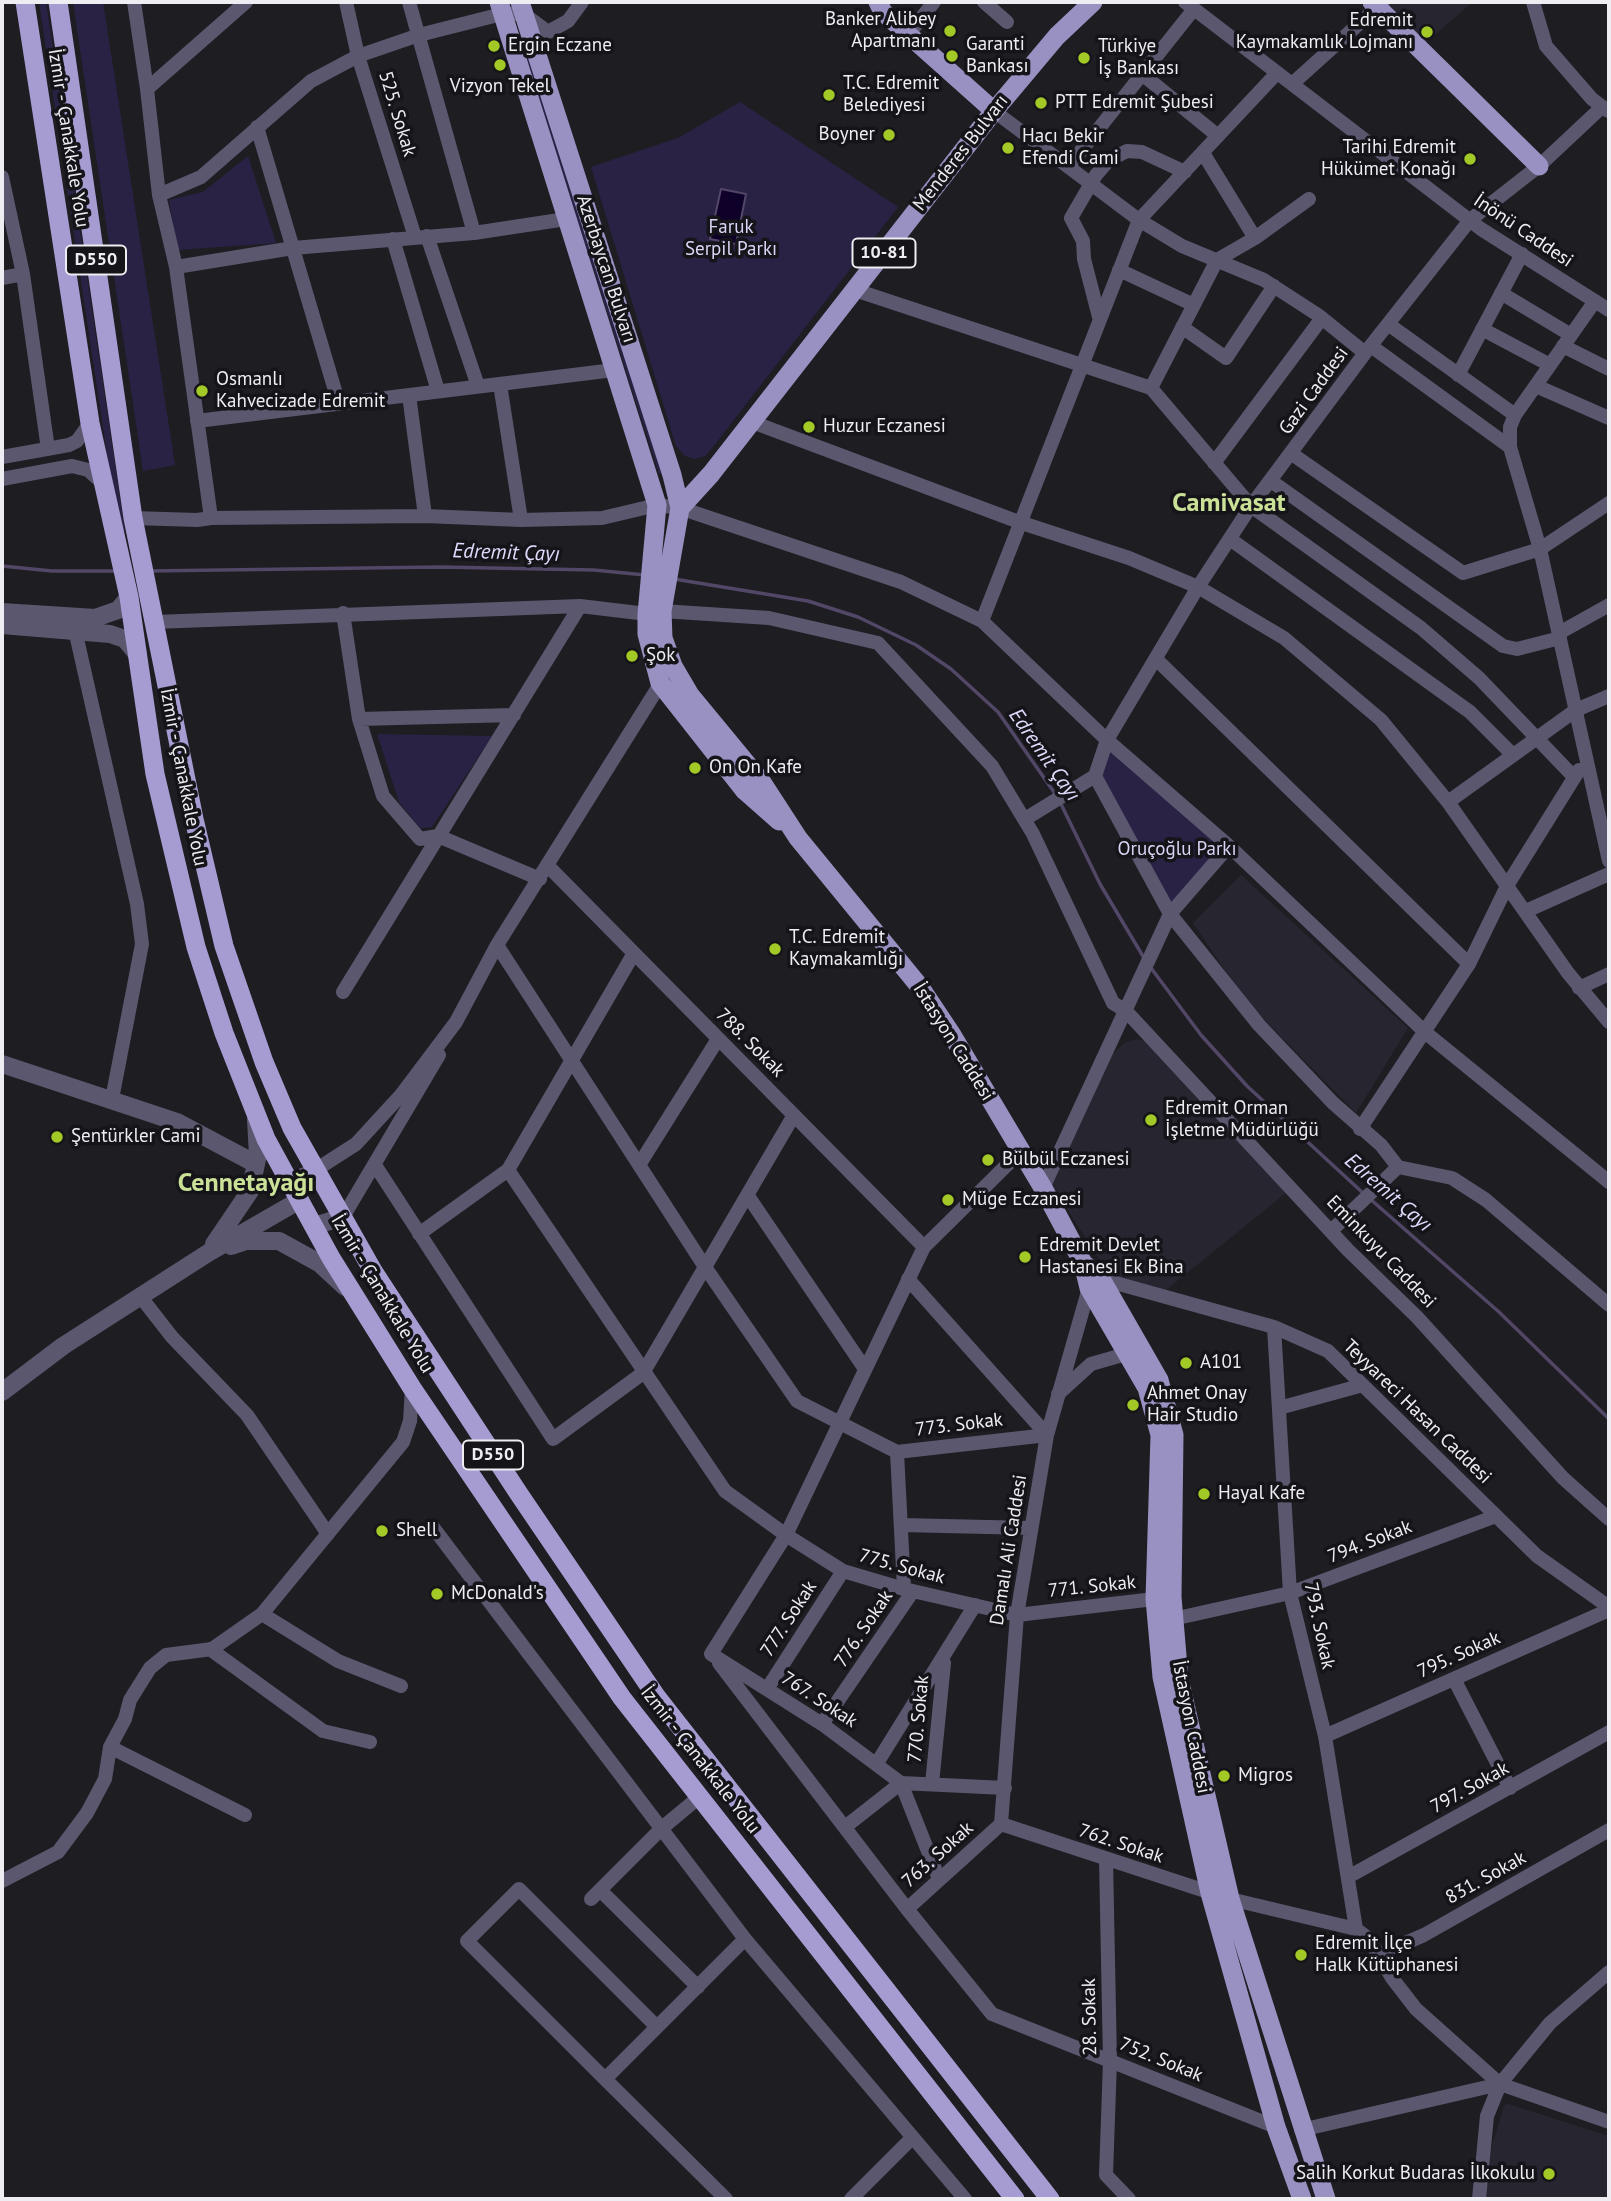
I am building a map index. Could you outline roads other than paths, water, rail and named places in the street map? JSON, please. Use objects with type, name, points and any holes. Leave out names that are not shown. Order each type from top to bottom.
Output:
[{"type":"highway","name":"İzmir - Çanakkale Yolu","points":[[25,2],[90,423],[107,488],[129,596],[155,774],[196,947],[267,1139],[314,1226],[412,1388],[622,1698],[1015,2199]]},
{"type":"highway","name":"İzmir - Çanakkale Yolu","points":[[58,2],[134,522],[194,819],[224,946],[264,1062],[292,1128],[359,1248],[440,1375],[656,1696],[1050,2199]]},
{"type":"main road","points":[[878,2],[883,12],[994,111]]},
{"type":"main road","points":[[894,2],[908,35]]},
{"type":"main road","name":"Menderes Bulvarı","points":[[680,508],[752,422],[994,111],[1057,36],[1093,2]]},
{"type":"main road","points":[[1380,3],[1543,163]]},
{"type":"main road","name":"Azerbaycan Bulvarı","points":[[501,8],[657,505],[664,536]]},
{"type":"main road","name":"Azerbaycan Bulvarı","points":[[522,8],[672,475],[680,508],[664,536]]},
{"type":"main road","points":[[655,607],[664,536]]},
{"type":"main road","name":"İstasyon Caddesi","points":[[655,607],[673,666],[690,695],[761,781],[798,838],[920,987],[1043,1188],[1135,1351],[1159,1380],[1174,1435],[1162,1677],[1210,1893],[1276,2127],[1302,2199]]},
{"type":"main road","name":"İstasyon Caddesi","points":[[655,607],[647,634],[660,682],[745,791],[798,838]]},
{"type":"main road","name":"İstasyon Caddesi","points":[[1164,1598],[1173,1619],[1179,1679],[1230,1899],[1301,2130],[1326,2199]]},
{"type":"street","points":[[134,2],[159,195],[176,267],[211,518]]},
{"type":"street","name":"525. Sokak","points":[[346,2],[358,56],[421,236],[478,386]]},
{"type":"street","points":[[409,2],[474,233]]},
{"type":"street","points":[[159,195],[201,177],[311,81],[358,56],[501,8],[522,8],[548,32],[568,21],[582,2]]},
{"type":"street","points":[[908,35],[934,2]]},
{"type":"street","points":[[984,2],[1007,22]]},
{"type":"street","points":[[1533,2],[1546,46],[1606,109]]},
{"type":"street","points":[[147,89],[243,3]]},
{"type":"street","points":[[1292,84],[1380,3]]},
{"type":"street","points":[[1069,166],[1142,74],[1190,5]]},
{"type":"street","name":"İnönü Caddesi","points":[[1190,5],[1471,220],[1609,310]]},
{"type":"street","points":[[982,621],[1139,220],[1277,73]]},
{"type":"street","points":[[1142,74],[1218,136]]},
{"type":"street","name":"Gazi Caddesi","points":[[1095,776],[1107,740],[1198,587],[1251,506],[1368,350],[1471,220],[1606,109]]},
{"type":"street","points":[[994,111],[1139,220],[1182,246],[1274,286],[1510,447]]},
{"type":"street","points":[[257,127],[339,404]]},
{"type":"street","points":[[1099,317],[1084,259],[1083,241],[1071,218],[1096,175],[1109,160],[1127,151],[1142,152],[1185,172]]},
{"type":"street","points":[[1203,152],[1255,238]]},
{"type":"street","points":[[2,177],[23,274],[48,449]]},
{"type":"street","points":[[1151,388],[1217,260],[1255,238],[1309,199]]},
{"type":"street","points":[[176,267],[293,248],[474,233],[566,219]]},
{"type":"street","points":[[393,239],[438,391]]},
{"type":"street","points":[[1458,375],[1522,254]]},
{"type":"street","points":[[1119,270],[1194,305]]},
{"type":"street","points":[[2,278],[23,274]]},
{"type":"street","points":[[1182,327],[1226,358],[1274,286]]},
{"type":"street","points":[[855,290],[1151,388],[1251,506],[1421,628],[1479,678],[1539,737],[1574,777]]},
{"type":"street","points":[[1501,293],[1609,369]]},
{"type":"street","points":[[1595,301],[1515,415],[1510,427],[1510,447],[1540,549],[1609,861]]},
{"type":"street","points":[[1214,463],[1322,318]]},
{"type":"street","points":[[1388,324],[1515,415]]},
{"type":"street","points":[[1482,329],[1550,365]]},
{"type":"street","points":[[197,421],[614,370]]},
{"type":"street","points":[[499,384],[521,520]]},
{"type":"street","points":[[1536,386],[1609,418]]},
{"type":"street","points":[[409,395],[425,516]]},
{"type":"street","points":[[752,422],[1019,523],[1129,558],[1198,587],[1284,638],[1381,720],[1448,802],[1579,988],[1609,1022]]},
{"type":"street","points":[[2,457],[77,441],[90,423]]},
{"type":"street","points":[[1292,454],[1463,573],[1540,549],[1609,503]]},
{"type":"street","points":[[2,479],[79,467],[98,477],[107,488]]},
{"type":"street","points":[[1271,481],[1503,646],[1517,649],[1560,636],[1609,605]]},
{"type":"street","points":[[134,522],[211,518],[425,516],[521,520],[602,518],[657,505],[680,508],[901,582],[982,621],[1107,740],[1229,846],[1426,1033],[1609,1182]]},
{"type":"street","points":[[1230,539],[1470,712],[1513,755]]},
{"type":"street","points":[[2,625],[74,624],[118,610],[129,596]]},
{"type":"street","points":[[343,992],[580,606]]},
{"type":"street","name":"Eminkuyu Caddesi","points":[[153,612],[344,613],[580,606],[655,607],[769,618],[878,643],[992,766],[1025,819],[1113,1003],[1127,1007],[1348,1250],[1417,1317],[1563,1478],[1609,1519]]},
{"type":"street","points":[[2,612],[74,624],[125,639],[138,655]]},
{"type":"street","points":[[344,613],[359,719],[383,796],[420,839],[438,836],[544,872]]},
{"type":"street","points":[[74,624],[137,904],[142,944],[112,1099]]},
{"type":"street","points":[[1156,659],[1469,964]]},
{"type":"street","points":[[314,1226],[343,1217],[425,1083],[497,945],[660,682],[673,666]]},
{"type":"street","points":[[1448,802],[1576,710],[1609,696]]},
{"type":"street","points":[[359,719],[514,715]]},
{"type":"street","points":[[1360,1129],[1426,1033],[1469,964],[1508,884],[1587,757]]},
{"type":"street","points":[[1025,819],[1095,776],[1170,914],[1259,1025],[1360,1129],[1381,1145],[1398,1167],[1452,1178],[1486,1200],[1609,1305]]},
{"type":"street","points":[[1043,1188],[1170,914],[1229,846]]},
{"type":"street","name":"788. Sokak","points":[[544,872],[634,953],[923,1247]]},
{"type":"street","points":[[1527,911],[1609,874]]},
{"type":"street","name":"773. Sokak","points":[[497,945],[705,1267],[797,1401],[897,1452],[1047,1435]]},
{"type":"street","points":[[419,1234],[508,1170],[634,953]]},
{"type":"street","points":[[1579,988],[1609,974]]},
{"type":"street","points":[[290,1180],[317,1169],[356,1144],[401,1095],[456,1022]]},
{"type":"street","points":[[639,1166],[718,1038]]},
{"type":"street","points":[[2,1063],[177,1122],[256,1164]]},
{"type":"street","points":[[208,1253],[235,1217],[250,1191],[256,1164],[255,1110]]},
{"type":"street","points":[[375,1165],[553,1438],[643,1373],[794,1115]]},
{"type":"street","points":[[907,1909],[712,1654],[786,1535],[923,1247],[1020,1152]]},
{"type":"street","points":[[1332,1230],[1398,1167]]},
{"type":"street","name":"775. Sokak","points":[[508,1170],[725,1491],[786,1535],[843,1571],[909,1590],[1017,1615]]},
{"type":"street","points":[[748,1196],[865,1369]]},
{"type":"street","points":[[2,1392],[63,1346],[208,1253],[300,1200]]},
{"type":"street","points":[[208,1253],[246,1241],[279,1241],[319,1263],[356,1298]]},
{"type":"street","points":[[908,1279],[1047,1435]]},
{"type":"street","name":"Teyyareci Hasan Caddesi","points":[[1095,1283],[1274,1327],[1328,1351],[1537,1556],[1609,1608]]},
{"type":"street","name":"Damalı Ali Caddesi","points":[[1001,1824],[1017,1615],[1047,1435],[1057,1395],[1095,1283]]},
{"type":"street","points":[[141,1296],[172,1337],[247,1415],[328,1534]]},
{"type":"street","name":"793. Sokak","points":[[1274,1327],[1290,1593],[1325,1736],[1356,1929]]},
{"type":"street","points":[[1057,1395],[1091,1364],[1135,1351]]},
{"type":"street","points":[[1279,1408],[1363,1385]]},
{"type":"street","points":[[2,1881],[58,1852],[87,1812],[105,1779],[110,1747],[125,1719],[130,1700],[150,1668],[166,1655],[210,1649],[262,1614],[403,1442],[410,1421],[412,1388]]},
{"type":"street","points":[[897,1452],[901,1525],[909,1590]]},
{"type":"street","name":"794. Sokak","points":[[1173,1619],[1290,1593],[1496,1516]]},
{"type":"street","points":[[901,1525],[1031,1528]]},
{"type":"street","points":[[432,1526],[745,1940],[965,2199]]},
{"type":"street","name":"777. Sokak","points":[[767,1689],[843,1571]]},
{"type":"street","name":"776. Sokak","points":[[822,1724],[909,1590]]},
{"type":"street","name":"771. Sokak","points":[[1017,1615],[1164,1598]]},
{"type":"street","name":"770. Sokak","points":[[877,1763],[944,1659],[975,1605]]},
{"type":"street","name":"795. Sokak","points":[[1325,1736],[1609,1608]]},
{"type":"street","points":[[262,1614],[338,1661],[401,1686]]},
{"type":"street","points":[[210,1649],[323,1731],[370,1742]]},
{"type":"street","name":"767. Sokak","points":[[712,1654],[822,1724],[901,1783],[939,1879]]},
{"type":"street","name":"770. Sokak","points":[[932,1784],[944,1659]]},
{"type":"street","points":[[1454,1679],[1510,1788]]},
{"type":"street","name":"797. Sokak","points":[[1348,1877],[1609,1732]]},
{"type":"street","points":[[110,1747],[245,1815]]},
{"type":"street","points":[[845,1827],[901,1783],[1005,1788]]},
{"type":"street","points":[[698,1798],[662,1828],[596,1894],[698,1987]]},
{"type":"street","name":"762. Sokak","points":[[1001,1824],[1230,1899],[1356,1929]]},
{"type":"street","name":"763. Sokak","points":[[992,2014],[907,1909],[1001,1824]]},
{"type":"street","name":"831. Sokak","points":[[1380,1954],[1424,1935],[1609,1830]]},
{"type":"street","name":"28. Sokak","points":[[1106,1859],[1111,2061],[1106,2175],[1129,2199]]},
{"type":"street","points":[[657,2027],[519,1889],[467,1941],[726,2199]]},
{"type":"street","points":[[1356,1929],[1368,1938],[1392,1978],[1416,2009],[1500,2084],[1609,2122]]},
{"type":"street","points":[[605,2080],[745,1940]]},
{"type":"street","points":[[1479,2199],[1487,2116],[1500,2084],[1550,2023],[1607,1977]]},
{"type":"street","name":"752. Sokak","points":[[992,2014],[1276,2127]]},
{"type":"street","points":[[1301,2130],[1500,2084]]},
{"type":"street","points":[[851,2199],[912,2138]]},
{"type":"waterway","name":"Edremit Çayı","points":[[2,566],[52,571],[117,571]]},
{"type":"waterway","name":"Edremit Çayı","points":[[149,571],[439,567],[594,570],[645,575]]},
{"type":"waterway","name":"Edremit Çayı","points":[[674,579],[808,601],[858,617],[916,645],[951,669],[998,712],[1056,795]]},
{"type":"waterway","name":"Edremit Çayı","points":[[1060,802],[1100,884],[1144,958]]},
{"type":"waterway","name":"Edremit Çayı","points":[[1151,968],[1201,1035],[1247,1086],[1363,1193]]},
{"type":"waterway","name":"Edremit Çayı","points":[[1369,1198],[1499,1312],[1609,1419]]},
{"type":"place","name":"Banker Alibey Apartmanı","points":[[950,31]]},
{"type":"place","name":"Edremit Kaymakamlık Lojmanı","points":[[1427,32]]},
{"type":"place","name":"Ergin Eczane","points":[[494,46]]},
{"type":"place","name":"Garanti Bankası","points":[[952,56]]},
{"type":"place","name":"Türkiye İş Bankası","points":[[1084,58]]},
{"type":"place","name":"Vizyon Tekel","points":[[500,65]]},
{"type":"place","name":"T.C. Edremit Belediyesi","points":[[829,95]]},
{"type":"place","name":"PTT Edremit Şubesi","points":[[1041,103]]},
{"type":"place","name":"Boyner","points":[[889,135]]},
{"type":"place","name":"Hacı Bekir Efendi Cami","points":[[1008,148]]},
{"type":"place","name":"Tarihi Edremit Hükümet Konağı","points":[[1470,159]]},
{"type":"place","name":"Osmanlı Kahvecizade Edremit","points":[[202,391]]},
{"type":"place","name":"Huzur Eczanesi","points":[[809,427]]},
{"type":"place","name":"Şok","points":[[632,656]]},
{"type":"place","name":"On On Kafe","points":[[695,768]]},
{"type":"place","name":"T.C. Edremit Kaymakamlığı","points":[[775,949]]},
{"type":"place","name":"Edremit Orman İşletme Müdürlüğü","points":[[1151,1120]]},
{"type":"place","name":"Şentürkler Cami","points":[[57,1137]]},
{"type":"place","name":"Bülbül Eczanesi","points":[[988,1160]]},
{"type":"place","name":"Müge Eczanesi","points":[[948,1200]]},
{"type":"place","name":"Edremit Devlet Hastanesi Ek Bina","points":[[1025,1257]]},
{"type":"place","name":"A101","points":[[1186,1363]]},
{"type":"place","name":"Ahmet Onay Hair Studio","points":[[1133,1405]]},
{"type":"place","name":"Hayal Kafe","points":[[1204,1494]]},
{"type":"place","name":"Shell","points":[[382,1531]]},
{"type":"place","name":"McDonald's","points":[[437,1594]]},
{"type":"place","name":"Migros","points":[[1224,1776]]},
{"type":"place","name":"Edremit İlçe Halk Kütüphanesi","points":[[1301,1955]]},
{"type":"place","name":"Salih Korkut Budaras İlkokulu","points":[[1549,2174]]},
{"type":"district","name":"Camivasat","points":[[1229,504]]},
{"type":"district","name":"Cennetayağı","points":[[246,1184]]},
{"type":"park label","name":"Faruk Serpil Parkı","points":[[731,239]]},
{"type":"park label","name":"Oruçoğlu Parkı","points":[[1177,850]]}]
